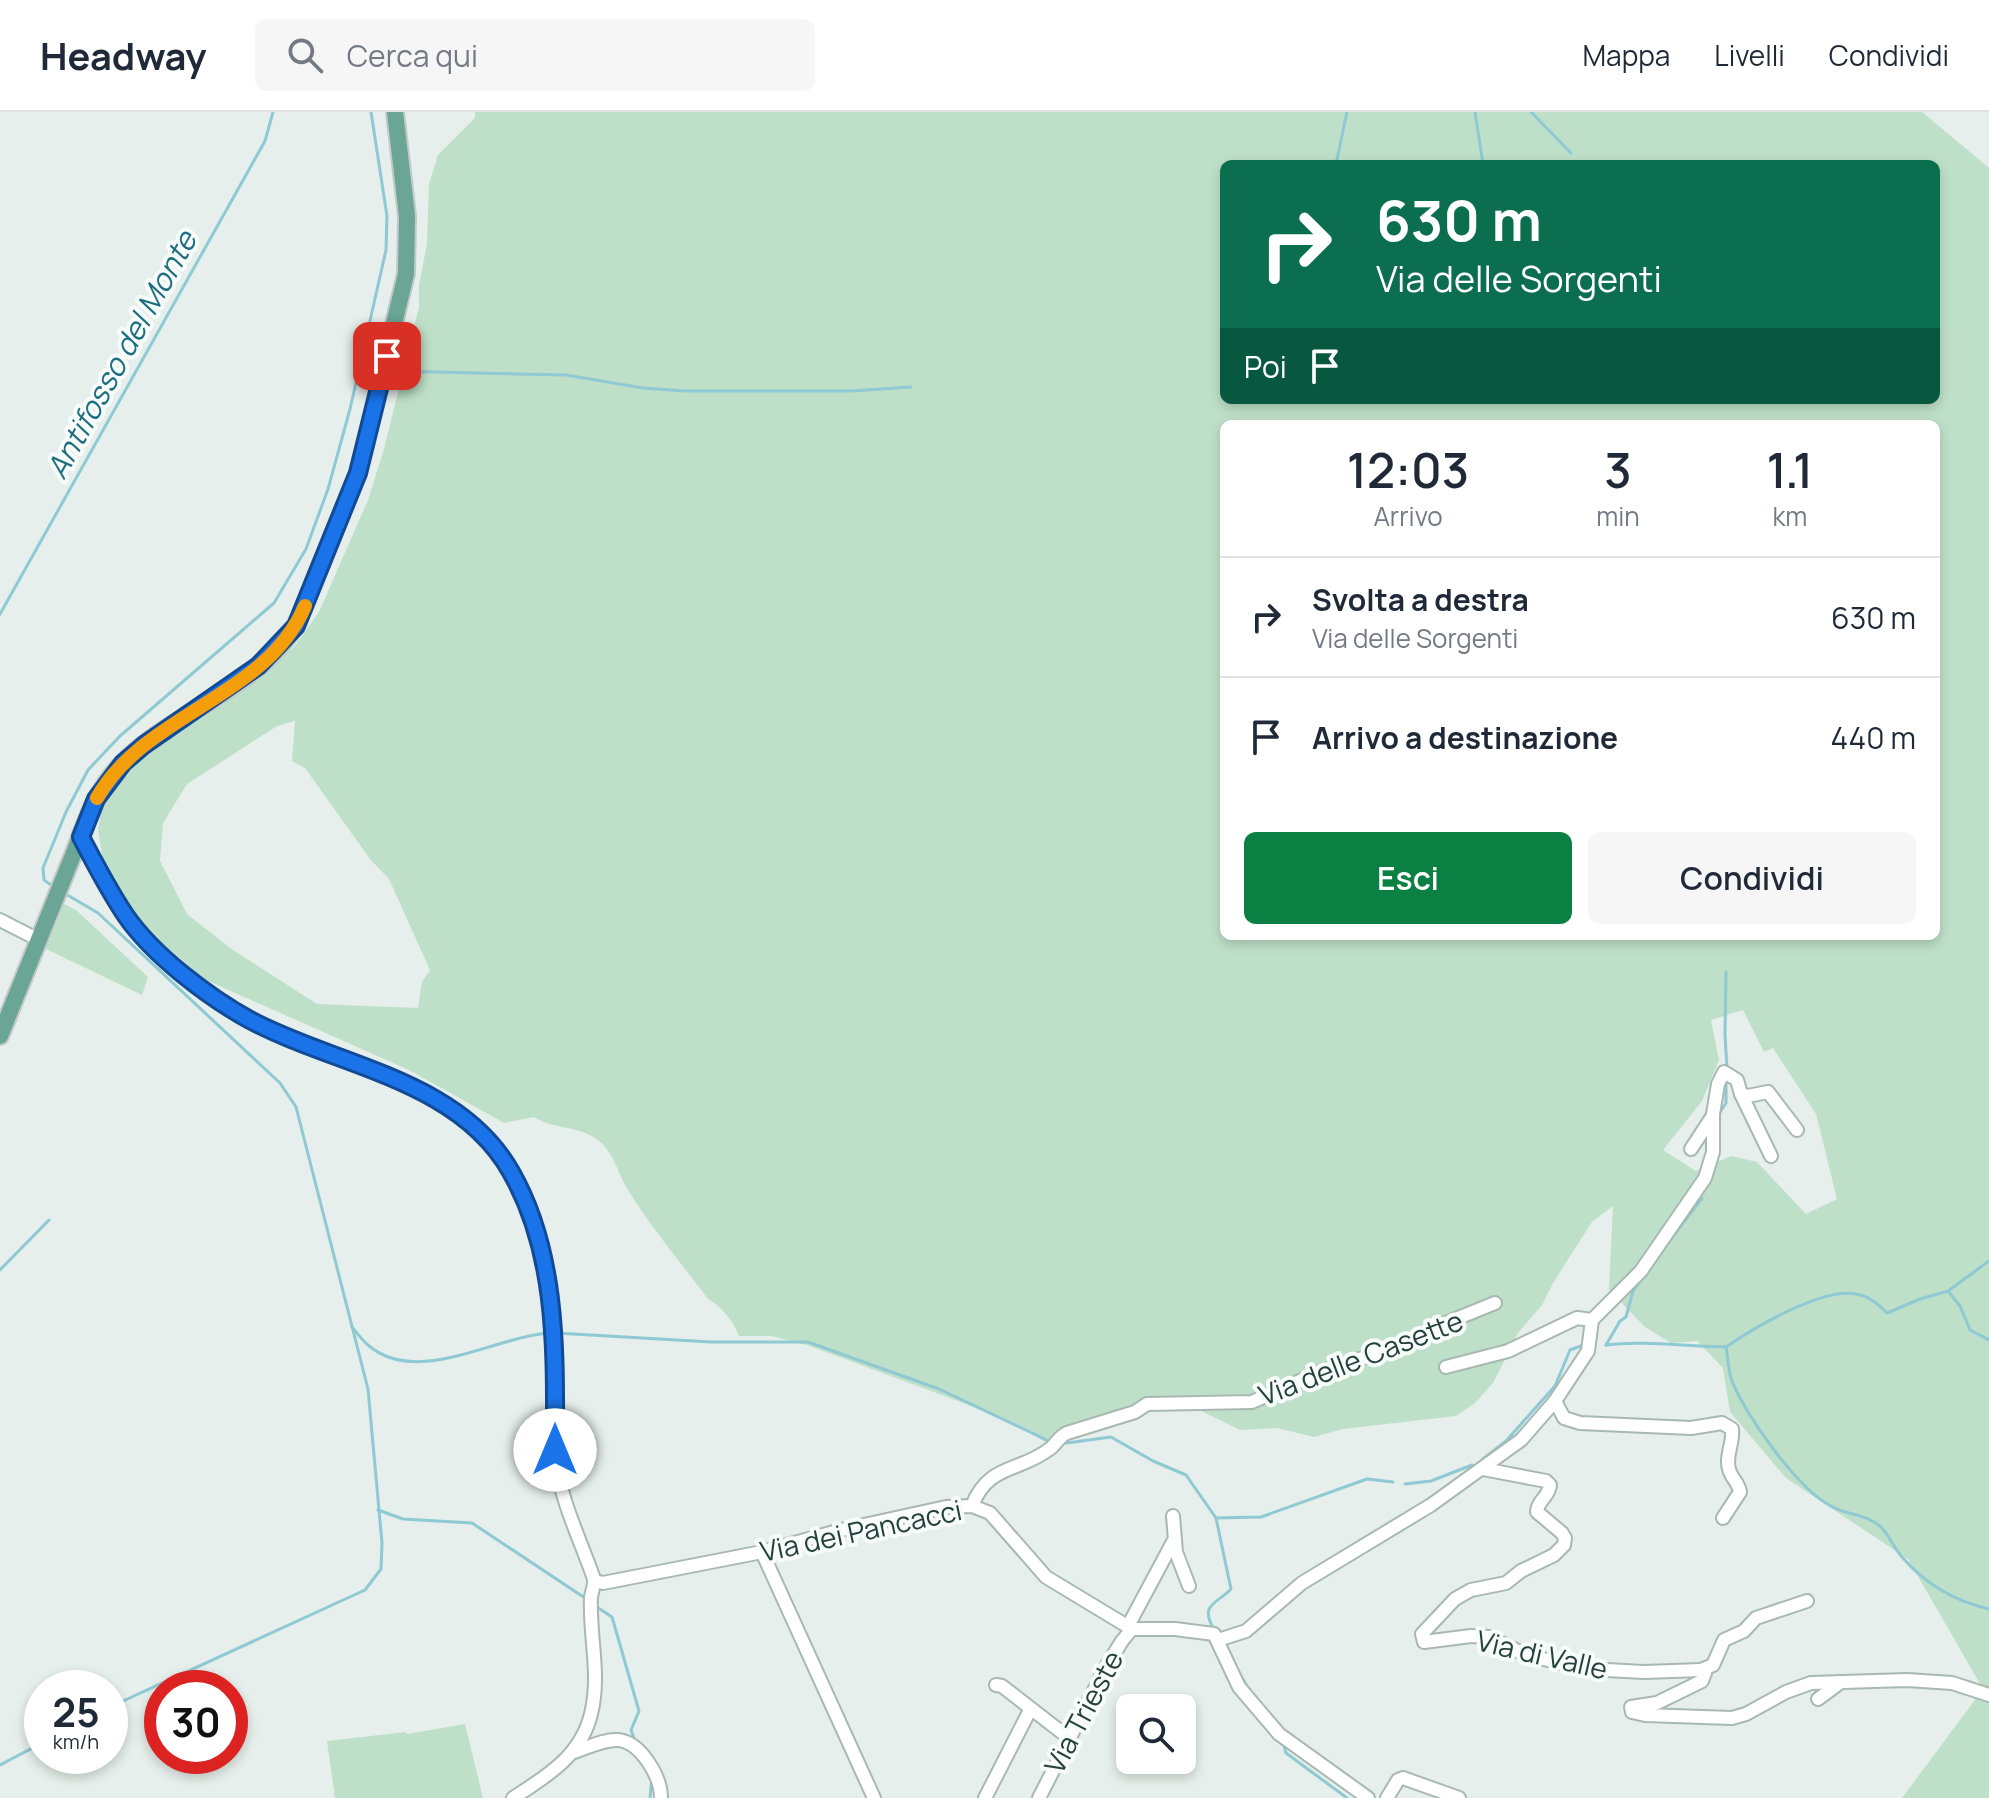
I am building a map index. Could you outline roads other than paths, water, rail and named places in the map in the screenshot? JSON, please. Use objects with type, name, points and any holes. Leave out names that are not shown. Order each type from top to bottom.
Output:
[{"type":"main road","points":[[0,1036],[96,799],[123,763],[258,666],[298,621],[358,473],[406,274],[407,216],[395,112]]},
{"type":"street","points":[[81,837],[129,921],[161,954],[203,989],[263,1027],[410,1085],[468,1123],[490,1143],[514,1177],[532,1219],[543,1256],[554,1340],[556,1464],[595,1581],[592,1602],[596,1669],[589,1724],[574,1752],[556,1769],[513,1798]]},
{"type":"street","points":[[0,920],[39,940]]},
{"type":"street","points":[[1222,1639],[1249,1629],[1302,1583],[1431,1505],[1521,1440],[1555,1401],[1588,1351],[1592,1320],[1641,1271],[1699,1188],[1713,1152],[1713,1114],[1718,1084],[1724,1072],[1737,1080],[1771,1156]]},
{"type":"street","points":[[1741,1094],[1748,1096],[1768,1092],[1797,1130]]},
{"type":"street","points":[[1691,1149],[1713,1114]]},
{"type":"street","name":"Via delle Casette","points":[[972,1506],[988,1480],[1055,1443],[1135,1412],[1147,1404],[1252,1402],[1325,1370],[1410,1343],[1431,1329],[1495,1303]]},
{"type":"street","name":"Via delle Casette","points":[[1446,1367],[1508,1351],[1577,1318],[1592,1320]]},
{"type":"street","points":[[1555,1401],[1564,1418],[1580,1423],[1691,1428],[1722,1423],[1732,1429],[1729,1472],[1739,1485],[1740,1492],[1723,1518]]},
{"type":"street","name":"Via di Valle","points":[[1483,1469],[1546,1481],[1550,1490],[1537,1506],[1537,1512],[1562,1533],[1564,1545],[1554,1555],[1521,1571],[1506,1583],[1471,1590],[1455,1599],[1422,1634],[1424,1642],[1489,1637],[1526,1655],[1587,1669],[1615,1672],[1701,1670],[1713,1665],[1724,1640],[1744,1631],[1756,1618],[1807,1601]]},
{"type":"street","name":"Via dei Pancacci","points":[[595,1581],[603,1583],[643,1577],[762,1552],[874,1522],[952,1506],[972,1506],[994,1517],[1046,1577],[1130,1628]]},
{"type":"street","points":[[1173,1516],[1178,1560],[1189,1586]]},
{"type":"street","name":"Via Trieste","points":[[1039,1798],[1174,1540]]},
{"type":"street","points":[[762,1552],[874,1798]]},
{"type":"street","points":[[1130,1628],[1203,1630],[1222,1639],[1239,1687],[1284,1738],[1368,1798]]},
{"type":"street","name":"Via di Valle","points":[[1701,1670],[1705,1677],[1695,1686],[1657,1703],[1632,1706],[1632,1712],[1732,1718],[1811,1683],[1841,1682]]},
{"type":"street","points":[[1818,1699],[1841,1682],[1907,1680],[1952,1683],[1989,1695]]},
{"type":"street","points":[[996,1685],[1002,1686],[1069,1738]]},
{"type":"street","points":[[985,1798],[1030,1710]]},
{"type":"street","points":[[574,1752],[617,1740],[634,1747],[658,1778],[661,1798]]},
{"type":"street","points":[[1387,1798],[1398,1780],[1403,1778],[1459,1798]]},
{"type":"waterway","name":"Antifosso del Monte","points":[[0,614],[265,141],[273,112]]},
{"type":"waterway","points":[[54,887],[44,880],[43,868],[66,812],[88,770],[120,736],[274,603],[306,549],[328,489],[350,409],[386,250],[387,216],[371,112]]},
{"type":"waterway","points":[[1337,160],[1347,112]]},
{"type":"waterway","points":[[1475,112],[1482,160]]},
{"type":"waterway","points":[[1531,112],[1571,153]]},
{"type":"waterway","points":[[360,365],[375,370]]},
{"type":"waterway","points":[[391,371],[566,375],[643,388],[685,391],[852,391],[911,387]]},
{"type":"waterway","points":[[64,893],[98,913],[280,1083],[296,1107],[368,1389],[382,1543],[381,1569],[365,1590],[128,1699]]},
{"type":"waterway","points":[[1726,972],[1727,1068]]},
{"type":"waterway","points":[[1718,1115],[1726,1103],[1726,1081]]},
{"type":"waterway","points":[[1661,1252],[1702,1198]]},
{"type":"waterway","points":[[0,1270],[49,1220]]},
{"type":"waterway","points":[[1726,1347],[1789,1311],[1842,1293],[1861,1295],[1887,1313],[1948,1291],[1989,1261]]},
{"type":"waterway","points":[[1606,1345],[1620,1321],[1626,1317],[1633,1291],[1642,1278]]},
{"type":"waterway","points":[[1948,1291],[1960,1306],[1970,1330],[1989,1340]]},
{"type":"waterway","points":[[352,1327],[368,1345],[387,1357],[409,1361],[432,1361],[548,1333]]},
{"type":"waterway","points":[[556,1333],[711,1342],[808,1342],[939,1389],[1051,1442]]},
{"type":"waterway","points":[[1606,1345],[1651,1343],[1726,1347]]},
{"type":"waterway","points":[[1483,1459],[1506,1441],[1555,1386],[1570,1350],[1581,1346]]},
{"type":"waterway","points":[[1726,1347],[1737,1393],[1773,1449],[1803,1484],[1831,1506],[1881,1527],[1902,1557],[1931,1584],[1952,1596],[1989,1609]]},
{"type":"waterway","points":[[1059,1444],[1111,1437],[1153,1461],[1186,1475],[1216,1518],[1231,1589],[1209,1610],[1215,1631]]},
{"type":"waterway","points":[[1405,1484],[1431,1481],[1472,1465]]},
{"type":"waterway","points":[[1216,1518],[1261,1517],[1367,1479],[1393,1482]]},
{"type":"waterway","points":[[378,1510],[403,1519],[472,1523],[588,1600]]},
{"type":"waterway","points":[[594,1605],[612,1617],[639,1711],[631,1730],[635,1741]]},
{"type":"waterway","points":[[1240,1675],[1251,1692]]},
{"type":"waterway","points":[[1284,1745],[1286,1753],[1347,1798]]},
{"type":"waterway","points":[[0,1765],[24,1752]]},
{"type":"waterway","points":[[650,1798],[652,1778]]}]
